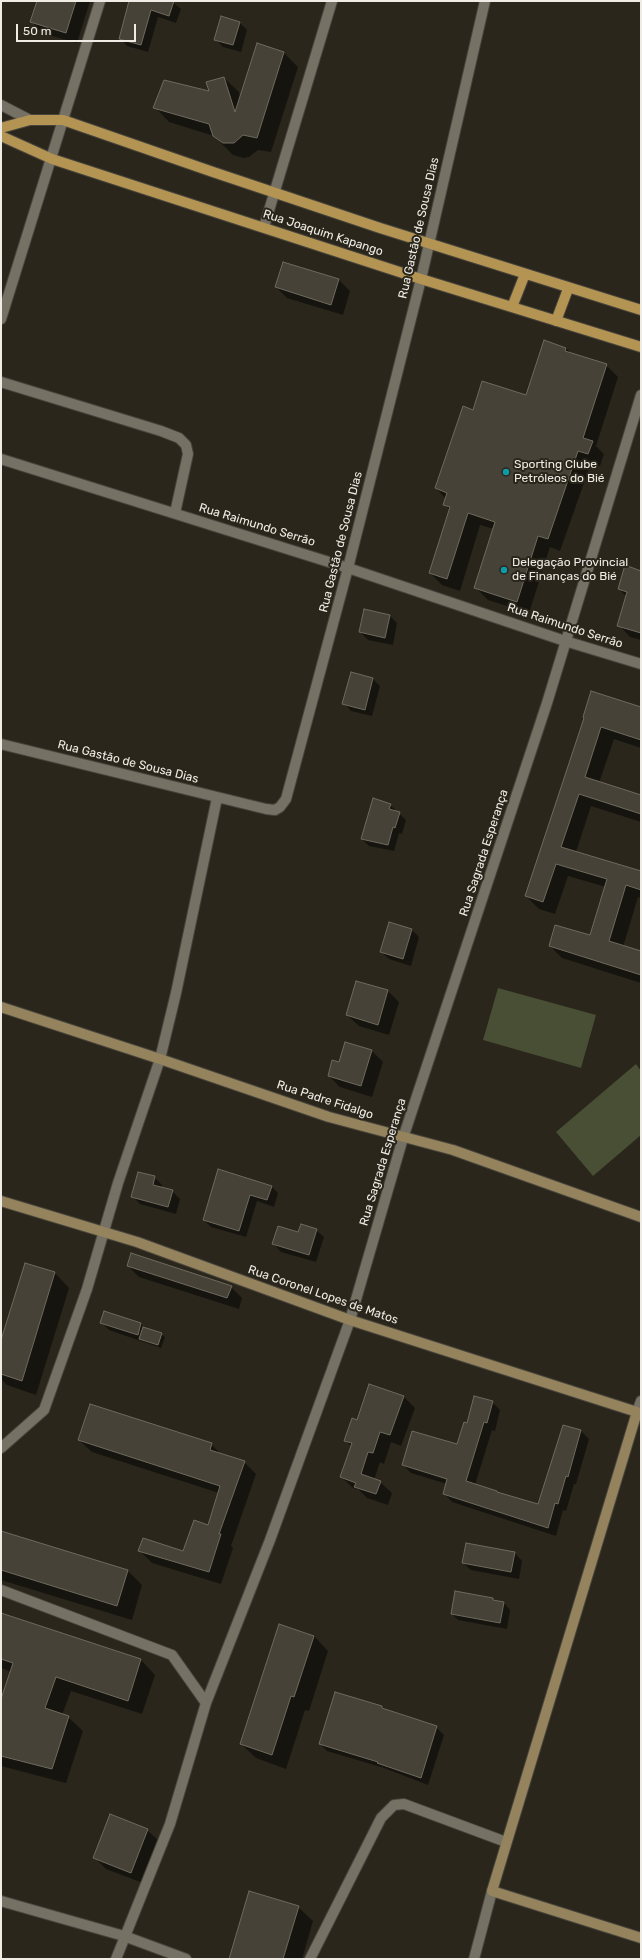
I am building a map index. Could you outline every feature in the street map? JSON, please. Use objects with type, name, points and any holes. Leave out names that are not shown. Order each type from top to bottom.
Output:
[{"type":"main road","name":"Rua Joaquim Kapango","points":[[1,128],[30,120],[63,120],[274,192],[568,289],[641,310]]},
{"type":"main road","name":"Rua Joaquim Kapango","points":[[1,136],[52,159],[421,279],[641,347]]},
{"type":"main road","points":[[512,307],[525,274]]},
{"type":"main road","points":[[556,321],[568,289]]},
{"type":"street","points":[[1,319],[100,1]]},
{"type":"street","points":[[264,227],[332,1]]},
{"type":"street","name":"Rua Gastão de Sousa Dias","points":[[1,744],[217,798],[275,810],[280,807],[286,799],[348,568],[421,279],[485,1]]},
{"type":"street","points":[[1,105],[30,120]]},
{"type":"street","points":[[1,382],[161,431],[179,438],[186,444],[188,454],[175,513]]},
{"type":"street","name":"Rua Sagrada Esperança","points":[[116,1959],[170,1824],[206,1703],[267,1548],[350,1320],[403,1138],[544,711],[641,395]]},
{"type":"street","name":"Rua Raimundo Serrão","points":[[1,459],[348,568],[565,641],[641,664]]},
{"type":"street","points":[[1,1448],[44,1410],[87,1289],[103,1233],[160,1059],[176,993],[217,798]]},
{"type":"street","name":"Rua Padre Fidalgo","points":[[1,1007],[160,1059],[329,1117],[403,1138],[453,1150],[641,1217]]},
{"type":"street","name":"Rua Coronel Lopes de Matos","points":[[1,1201],[137,1242],[350,1320],[637,1412]]},
{"type":"street","points":[[474,1959],[506,1842],[641,1401]]},
{"type":"street","points":[[1,1590],[172,1656],[206,1703]]},
{"type":"street","points":[[310,1959],[381,1818],[394,1805],[404,1804],[506,1842]]},
{"type":"street","points":[[492,1891],[641,1938]]},
{"type":"street","points":[[1,1901],[124,1936],[186,1959]]},
{"type":"green space","points":[[498,988],[596,1015],[581,1068],[483,1040]]},
{"type":"green space","points":[[636,1064],[641,1071],[641,1135],[593,1176],[556,1132]]},
{"type":"building","points":[[37,1],[76,1],[66,33],[30,22]]},
{"type":"building","points":[[129,1],[174,1],[169,16],[151,10],[141,45],[119,39]]},
{"type":"building","points":[[221,16],[240,22],[233,45],[214,40]]},
{"type":"building","points":[[257,43],[284,52],[257,138],[243,135],[234,143],[223,143],[213,136],[209,124],[153,108],[164,80],[209,91],[206,82],[224,77],[235,112]]},
{"type":"building","points":[[283,262],[339,279],[331,305],[275,287]]},
{"type":"building","points":[[544,340],[566,348],[565,351],[607,364],[583,438],[593,441],[588,454],[578,451],[548,539],[538,536],[517,602],[474,588],[495,522],[468,513],[447,579],[429,573],[450,507],[443,505],[447,493],[435,488],[463,406],[473,410],[482,381],[526,395]]},
{"type":"building","points":[[625,565],[641,571],[641,633],[617,626],[627,592],[618,589]]},
{"type":"building","points":[[364,609],[390,615],[385,638],[359,632]]},
{"type":"building","points":[[351,672],[373,678],[365,710],[342,704]]},
{"type":"building","points":[[591,691],[641,707],[641,740],[601,727],[585,777],[641,795],[641,814],[579,794],[561,847],[641,871],[641,890],[626,885],[609,941],[641,951],[641,975],[549,946],[555,925],[590,935],[607,879],[556,864],[543,902],[525,896],[584,718],[583,717]]},
{"type":"building","points":[[373,798],[391,804],[389,809],[400,812],[395,828],[393,827],[388,845],[361,839]]},
{"type":"building","points":[[389,922],[412,929],[403,959],[380,952]]},
{"type":"building","points":[[356,981],[388,990],[378,1025],[346,1015]]},
{"type":"building","points":[[345,1042],[372,1050],[361,1086],[328,1076],[332,1060],[339,1062]]},
{"type":"building","points":[[218,1169],[272,1186],[267,1200],[250,1195],[239,1231],[203,1220]]},
{"type":"building","points":[[138,1172],[155,1176],[153,1185],[173,1190],[168,1207],[131,1197]]},
{"type":"building","points":[[301,1224],[317,1229],[309,1255],[272,1244],[278,1226],[298,1232]]},
{"type":"building","points":[[131,1253],[232,1286],[227,1298],[127,1266]]},
{"type":"building","points":[[25,1263],[55,1272],[22,1381],[1,1374],[1,1340]]},
{"type":"building","points":[[104,1311],[141,1323],[138,1335],[100,1323]]},
{"type":"building","points":[[143,1327],[162,1333],[158,1345],[139,1339]]},
{"type":"building","points":[[369,1384],[404,1396],[390,1435],[380,1432],[373,1453],[368,1452],[361,1474],[381,1481],[376,1494],[354,1487],[356,1483],[340,1477],[352,1443],[344,1441],[352,1418],[357,1420]]},
{"type":"building","points":[[474,1396],[493,1401],[487,1423],[484,1422],[466,1481],[497,1492],[538,1504],[563,1425],[581,1430],[568,1477],[566,1476],[558,1504],[555,1503],[548,1528],[443,1494],[447,1479],[402,1465],[412,1431],[457,1444],[464,1422],[467,1423]]},
{"type":"building","points":[[90,1404],[212,1443],[210,1450],[245,1461],[219,1534],[221,1534],[209,1572],[138,1551],[143,1538],[183,1551],[194,1520],[208,1525],[220,1486],[78,1440]]},
{"type":"building","points":[[1,1531],[128,1570],[117,1606],[1,1570]]},
{"type":"building","points":[[466,1543],[515,1552],[511,1572],[462,1563]]},
{"type":"building","points":[[455,1591],[493,1598],[493,1600],[504,1602],[500,1623],[451,1614]]},
{"type":"building","points":[[1,1613],[141,1659],[128,1701],[56,1677],[45,1708],[69,1716],[52,1769],[1,1756],[1,1699],[13,1663],[1,1659]]},
{"type":"building","points":[[279,1624],[314,1636],[294,1697],[291,1696],[272,1755],[240,1744]]},
{"type":"building","points":[[335,1692],[382,1706],[382,1708],[437,1726],[421,1778],[377,1763],[378,1762],[319,1744]]},
{"type":"building","points":[[110,1814],[148,1829],[131,1873],[93,1858]]},
{"type":"building","points":[[249,1891],[299,1906],[283,1959],[229,1959]]},
{"type":"place","name":"Sporting Clube Petróleos do Bié","points":[[506,472]]},
{"type":"place","name":"Delegação Provincial de Finanças do Bié","points":[[504,570]]}]
